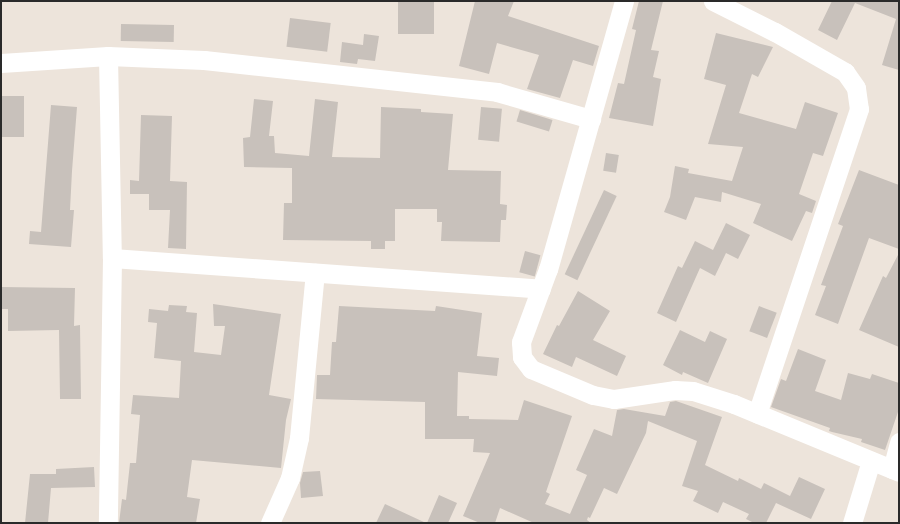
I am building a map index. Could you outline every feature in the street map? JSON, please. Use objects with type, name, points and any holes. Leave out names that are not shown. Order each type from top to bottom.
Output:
[{"type":"street","points":[[624,1],[541,289],[521,342],[522,357],[531,369],[593,395],[614,399],[675,390],[693,391],[757,413],[895,470],[899,442]]},
{"type":"street","points":[[712,1],[775,32],[845,72],[856,88],[859,109],[757,413]]},
{"type":"street","points":[[1,63],[108,56],[204,60],[496,92],[591,119]]},
{"type":"street","points":[[108,56],[112,258],[108,523]]},
{"type":"street","points":[[112,258],[541,289]]},
{"type":"street","points":[[270,523],[290,478],[299,438],[315,273]]},
{"type":"street","points":[[852,523],[871,461]]},
{"type":"building","points":[[398,1],[434,1],[434,34],[398,34]]},
{"type":"building","points":[[475,1],[514,1],[508,16],[599,46],[593,66],[573,60],[560,98],[527,89],[539,55],[497,43],[489,74],[459,66]]},
{"type":"building","points":[[639,1],[663,1],[651,50],[659,51],[653,77],[661,79],[653,126],[609,118],[618,83],[624,84],[636,30],[632,29]]},
{"type":"building","points":[[832,1],[899,1],[899,70],[882,65],[896,19],[855,3],[837,40],[818,30]]},
{"type":"building","points":[[290,18],[331,23],[327,52],[286,47]]},
{"type":"building","points":[[121,24],[174,25],[174,42],[121,41]]},
{"type":"building","points":[[716,33],[773,47],[758,77],[752,74],[739,113],[796,129],[805,102],[838,113],[823,156],[813,153],[799,194],[816,201],[812,213],[806,211],[792,241],[753,223],[761,204],[722,192],[721,202],[695,197],[686,220],[664,212],[670,197],[675,166],[689,169],[688,173],[732,181],[743,147],[708,144],[726,85],[704,79]]},
{"type":"building","points":[[364,34],[379,36],[375,61],[358,59],[357,64],[340,62],[342,42],[363,45]]},
{"type":"building","points":[[1,96],[24,96],[24,137],[1,137]]},
{"type":"building","points":[[254,99],[273,101],[269,136],[274,136],[275,153],[309,156],[315,99],[338,102],[332,157],[380,158],[381,107],[421,109],[421,112],[453,114],[448,170],[501,171],[500,204],[507,205],[506,220],[501,220],[500,242],[441,241],[442,222],[437,222],[437,209],[395,209],[395,241],[385,241],[385,249],[371,249],[371,241],[283,240],[284,203],[292,203],[292,168],[244,167],[243,138],[250,137]]},
{"type":"building","points":[[51,105],[77,107],[70,210],[74,210],[71,247],[29,244],[30,231],[41,232]]},
{"type":"building","points":[[481,107],[502,109],[499,142],[478,140]]},
{"type":"building","points":[[520,110],[553,120],[549,131],[516,121]]},
{"type":"building","points":[[141,115],[172,116],[170,181],[187,182],[186,249],[168,248],[170,210],[149,210],[149,194],[130,194],[130,180],[139,181]]},
{"type":"building","points":[[606,153],[619,155],[616,173],[603,171]]},
{"type":"building","points":[[859,170],[899,185],[899,249],[869,238],[838,324],[815,315],[826,286],[821,285],[843,226],[838,224]]},
{"type":"building","points":[[604,190],[617,196],[577,280],[565,274]]},
{"type":"building","points":[[726,223],[750,235],[738,259],[726,253],[715,276],[700,268],[676,322],[657,313],[678,266],[682,268],[695,241],[713,250]]},
{"type":"building","points":[[525,251],[540,255],[535,276],[519,272]]},
{"type":"building","points":[[899,253],[899,347],[859,330],[883,276],[886,278]]},
{"type":"building","points":[[1,287],[75,288],[74,326],[80,325],[81,399],[60,399],[59,330],[8,331],[8,309],[1,309]]},
{"type":"building","points":[[578,291],[610,311],[593,340],[626,356],[617,376],[576,357],[572,367],[543,354],[557,325],[559,326]]},
{"type":"building","points":[[213,304],[281,314],[269,395],[291,399],[286,420],[281,468],[192,460],[187,497],[200,499],[196,523],[119,523],[122,499],[126,500],[130,463],[136,463],[140,415],[131,414],[133,395],[179,398],[181,361],[154,358],[157,323],[148,322],[149,309],[168,311],[169,305],[187,306],[186,312],[197,313],[194,352],[221,355],[225,326],[214,326]]},
{"type":"building","points":[[339,306],[435,311],[436,306],[482,313],[477,356],[499,358],[497,376],[458,372],[457,416],[469,416],[469,419],[518,420],[524,400],[572,416],[546,492],[550,494],[545,504],[570,514],[587,475],[576,470],[594,429],[612,436],[617,410],[624,409],[665,416],[670,402],[676,401],[722,417],[705,465],[738,481],[739,478],[761,489],[764,483],[790,496],[799,477],[825,489],[811,519],[776,503],[766,523],[754,523],[746,519],[749,514],[723,502],[718,513],[693,501],[698,491],[682,486],[697,441],[648,421],[646,433],[617,494],[604,488],[590,518],[588,517],[587,520],[591,523],[534,523],[500,508],[495,523],[480,523],[463,516],[490,453],[473,452],[474,439],[425,439],[425,402],[316,399],[317,375],[330,375],[332,342],[336,342]]},
{"type":"building","points":[[759,306],[777,313],[767,338],[749,331]]},
{"type":"building","points":[[680,330],[705,342],[710,331],[727,339],[708,383],[683,372],[682,375],[663,365]]},
{"type":"building","points":[[798,349],[826,360],[815,391],[841,400],[848,373],[870,379],[872,374],[899,383],[899,409],[885,450],[861,442],[862,439],[829,431],[830,428],[771,407],[781,379],[786,381]]},
{"type":"building","points":[[94,467],[95,487],[51,488],[48,523],[25,523],[30,474],[56,474],[56,469]]},
{"type":"building","points":[[320,471],[323,496],[301,498],[300,483],[303,472]]},
{"type":"building","points":[[439,495],[457,503],[448,523],[427,523]]},
{"type":"building","points":[[385,504],[426,523],[376,523]]}]
